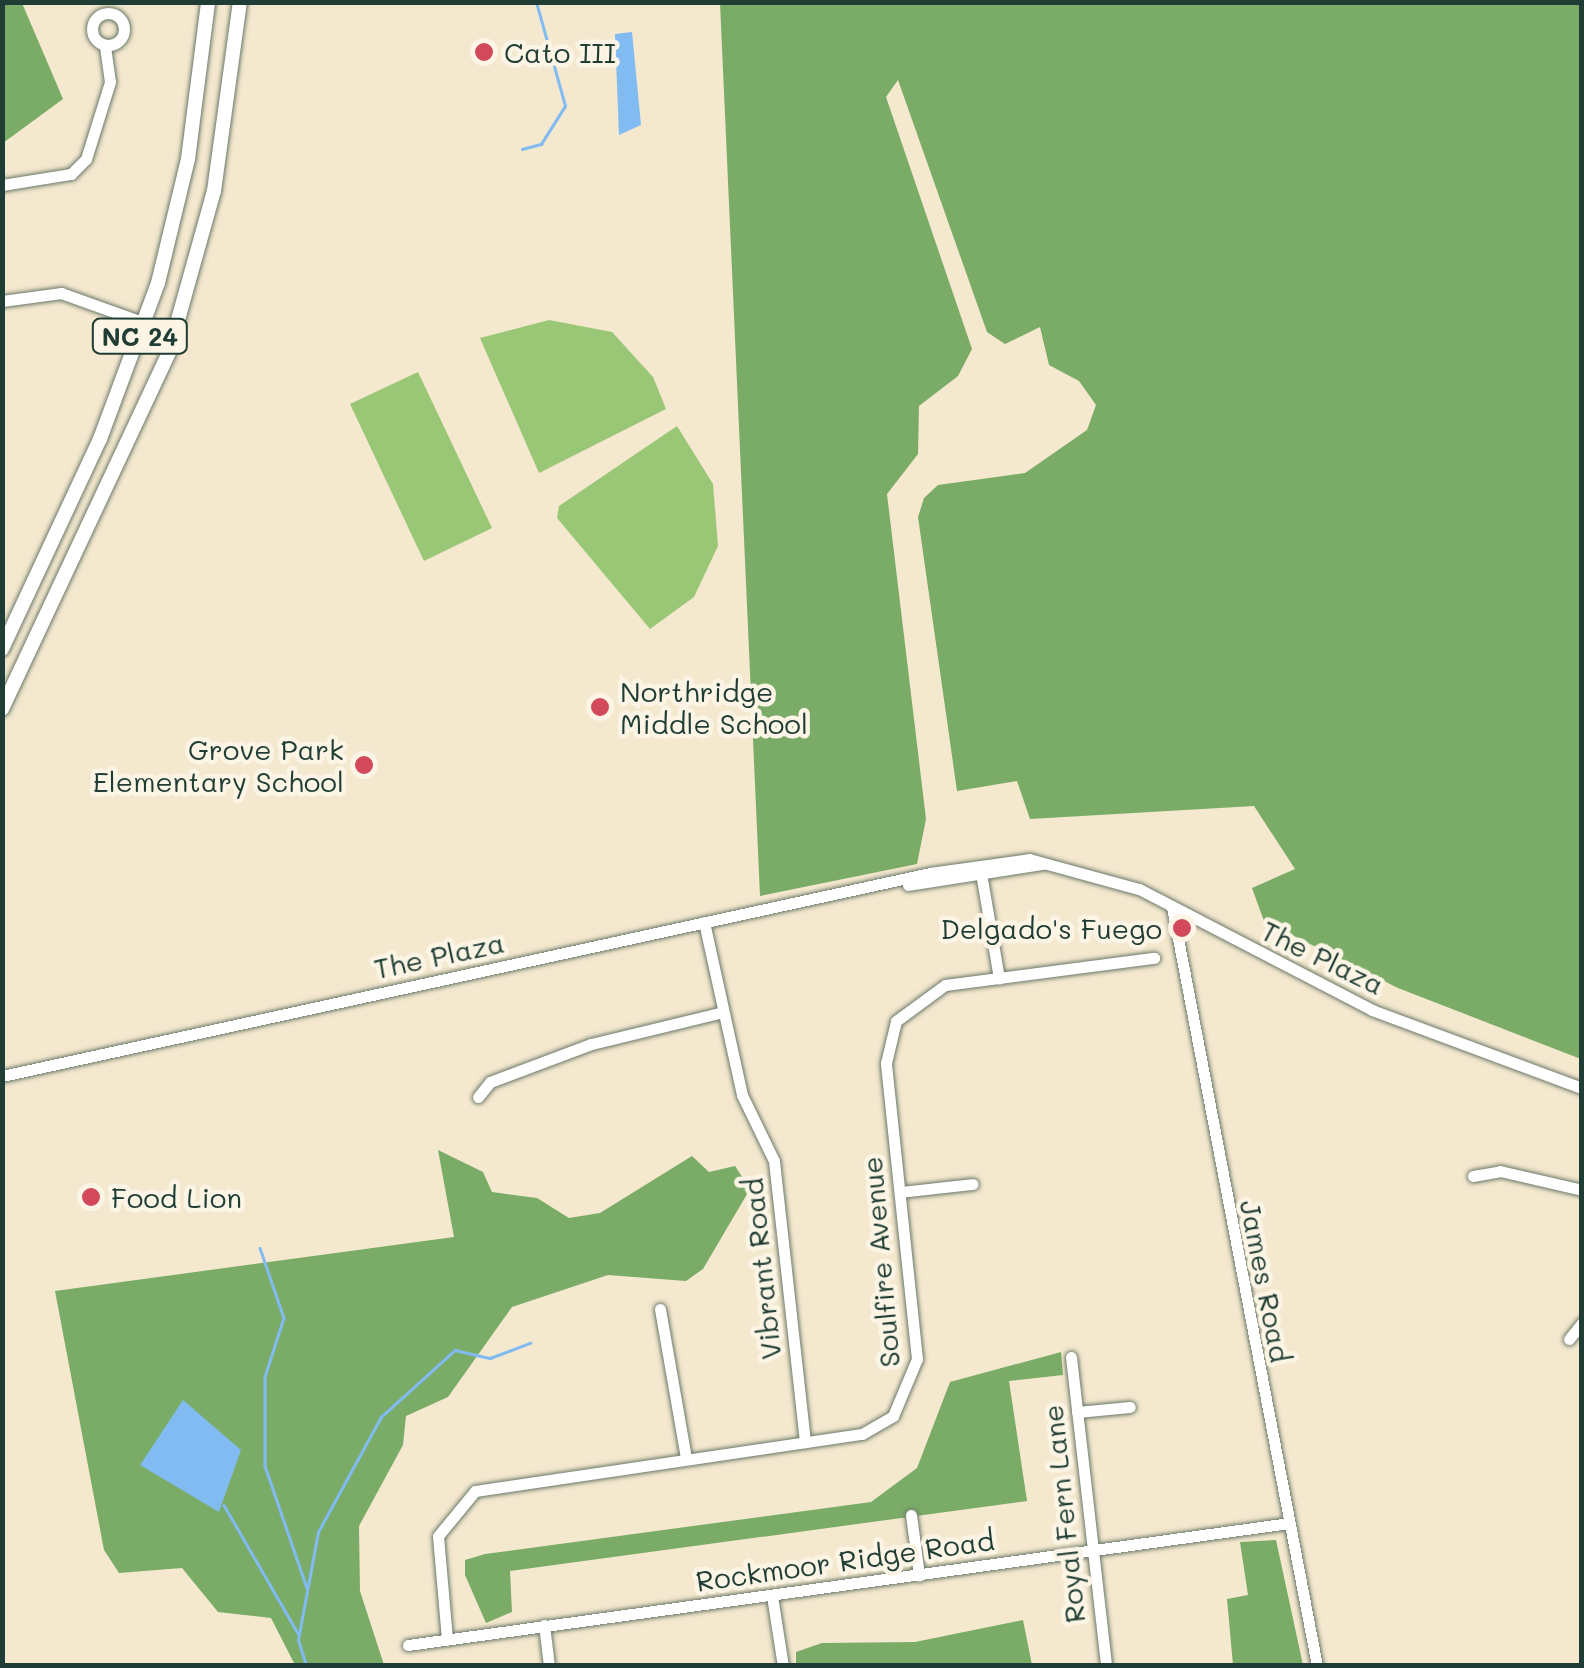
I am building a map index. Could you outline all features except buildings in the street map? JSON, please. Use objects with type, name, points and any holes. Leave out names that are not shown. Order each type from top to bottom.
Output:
[{"type":"main road","name":"NC 24","points":[[2,649],[144,323],[188,160],[208,2]]},
{"type":"main road","name":"NC 24","points":[[2,710],[136,439],[173,339],[217,175],[240,2]]},
{"type":"street","points":[[2,186],[71,174],[86,159],[110,82],[105,44]]},
{"type":"street","points":[[4,295],[61,294],[144,323]]},
{"type":"street","name":"The Plaza","points":[[2,1076],[980,863],[1046,863],[1105,875],[1400,1022],[1582,1088]]},
{"type":"street","name":"The Plaza","points":[[886,886],[1046,863]]},
{"type":"street","points":[[981,873],[998,978]]},
{"type":"street","name":"James Road","points":[[1172,907],[1316,1666]]},
{"type":"street","name":"Vibrant Road","points":[[704,922],[742,1095],[774,1161],[804,1442]]},
{"type":"street","name":"Soulfire Avenue","points":[[447,1640],[436,1544],[460,1500],[502,1484],[804,1442],[879,1426],[913,1386],[900,1192],[886,1063],[892,1029],[928,991],[1154,958]]},
{"type":"street","points":[[478,1097],[490,1082],[592,1044],[723,1012]]},
{"type":"street","points":[[1474,1176],[1500,1171],[1582,1190]]},
{"type":"street","points":[[900,1192],[974,1184]]},
{"type":"street","points":[[660,1310],[686,1458]]},
{"type":"street","points":[[1569,1339],[1582,1323]]},
{"type":"street","name":"Royal Fern Lane","points":[[1071,1357],[1106,1666]]},
{"type":"street","points":[[1077,1412],[1130,1407]]},
{"type":"street","points":[[911,1515],[919,1575]]},
{"type":"street","name":"Rockmoor Ridge Road","points":[[408,1645],[1289,1523]]},
{"type":"street","points":[[772,1596],[783,1666]]},
{"type":"street","points":[[544,1625],[549,1666]]},
{"type":"green space","points":[[3,2],[22,3],[63,99],[3,143]]},
{"type":"green space","points":[[720,3],[1581,3],[1581,1059],[1398,988],[1264,921],[1252,888],[1295,869],[1254,806],[1030,819],[1017,781],[957,791],[918,517],[924,498],[938,485],[1025,473],[1087,430],[1096,405],[1079,381],[1049,365],[1040,327],[1005,344],[987,332],[898,80],[886,97],[972,349],[958,376],[919,406],[918,454],[887,494],[926,819],[917,864],[760,896]]},
{"type":"green space","points":[[549,320],[612,332],[653,377],[666,409],[539,473],[480,338]]},
{"type":"green space","points":[[418,372],[492,528],[424,561],[350,404]]},
{"type":"green space","points":[[677,426],[713,484],[718,546],[694,597],[650,629],[557,518],[559,506]]},
{"type":"green space","points":[[438,1150],[483,1172],[492,1192],[537,1198],[569,1218],[600,1213],[692,1156],[709,1172],[735,1166],[750,1189],[703,1269],[686,1281],[608,1275],[512,1307],[448,1397],[406,1416],[403,1445],[359,1526],[360,1591],[384,1665],[295,1665],[271,1618],[218,1612],[182,1568],[119,1573],[104,1550],[55,1291],[454,1237]]},
{"type":"green space","points":[[1061,1352],[1063,1375],[1009,1381],[1027,1501],[510,1571],[512,1612],[486,1623],[465,1575],[465,1560],[485,1554],[871,1502],[917,1468],[950,1382]]},
{"type":"green space","points":[[1276,1540],[1303,1665],[1233,1665],[1227,1599],[1248,1595],[1240,1542]]},
{"type":"green space","points":[[1023,1620],[1032,1665],[796,1665],[796,1652],[822,1643],[915,1642]]},
{"type":"water","points":[[632,32],[641,125],[619,135],[615,34]]},
{"type":"water","points":[[183,1400],[241,1450],[219,1512],[140,1465]]},
{"type":"waterway","points":[[522,149],[541,144],[565,106],[536,2]]},
{"type":"waterway","points":[[260,1248],[284,1318],[265,1377],[265,1466],[307,1588]]},
{"type":"waterway","points":[[306,1666],[298,1640],[318,1532],[381,1417],[455,1350],[490,1358],[530,1343]]},
{"type":"waterway","points":[[224,1505],[298,1633]]},
{"type":"place","name":"Cato III","points":[[484,52]]},
{"type":"place","name":"Northridge Middle School","points":[[600,707]]},
{"type":"place","name":"Grove Park Elementary School","points":[[364,765]]},
{"type":"place","name":"Delgado's Fuego","points":[[1182,928]]},
{"type":"place","name":"Food Lion","points":[[91,1197]]}]
